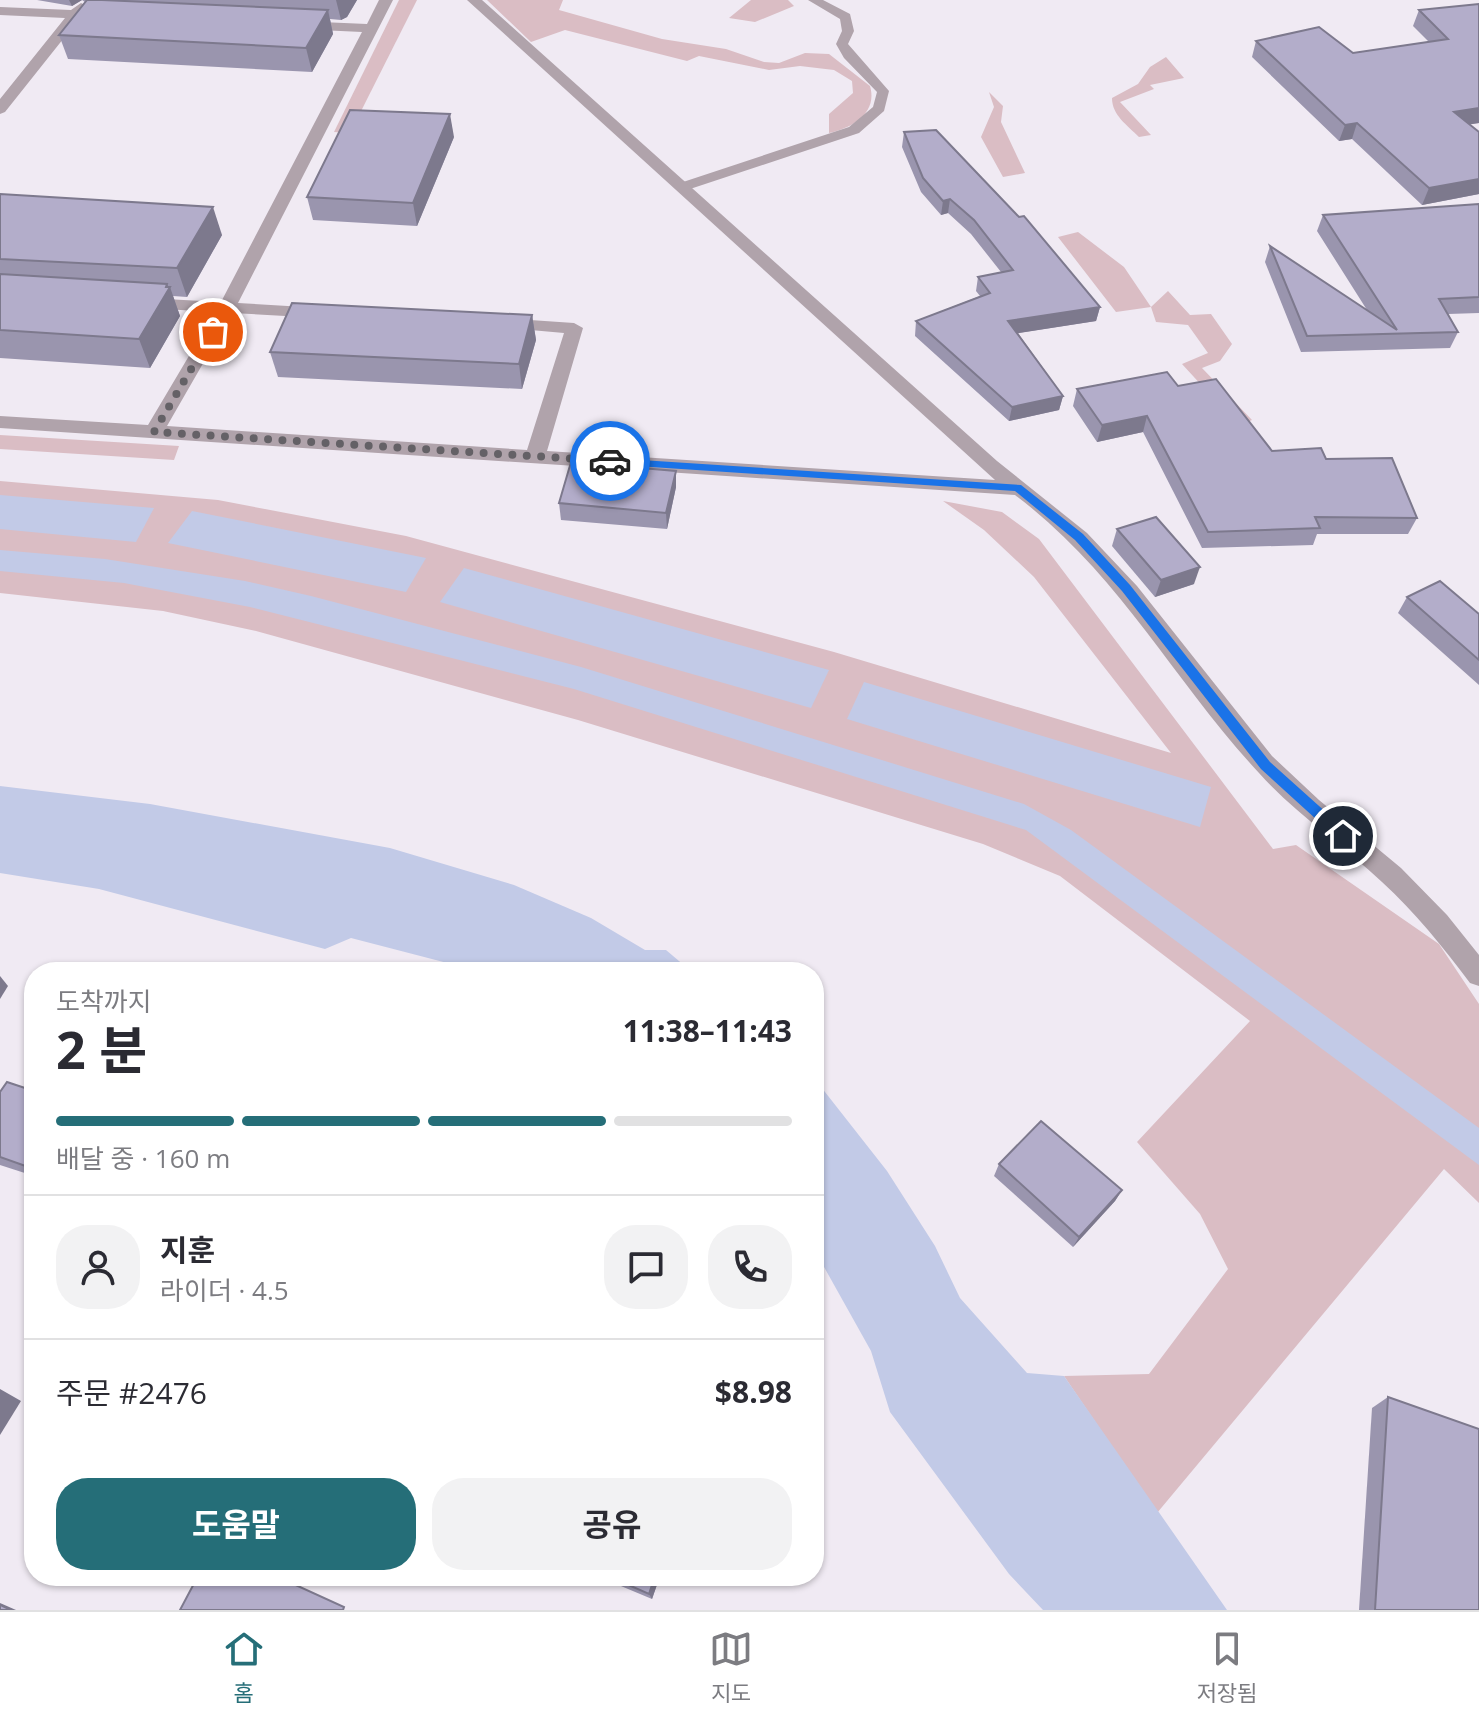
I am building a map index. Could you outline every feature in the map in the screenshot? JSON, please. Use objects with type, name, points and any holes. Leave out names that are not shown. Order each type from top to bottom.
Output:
[{"type":"street","points":[[0,109],[21,73],[87,0]]},
{"type":"street","points":[[154,432],[227,307],[386,0]]},
{"type":"street","points":[[474,0],[990,466],[1079,537],[1126,588],[1266,765],[1320,817],[1390,874],[1442,923],[1479,975]]},
{"type":"street","points":[[0,11],[122,17]]},
{"type":"street","points":[[278,24],[371,28]]},
{"type":"street","points":[[121,301],[338,314]]},
{"type":"street","points":[[479,322],[574,328],[535,457]]},
{"type":"street","points":[[0,422],[1018,488]]},
{"type":"lane","points":[[682,187],[854,130],[879,108],[883,91],[848,55],[842,44],[848,31],[846,17],[814,0]]},
{"type":"shaded area","points":[[399,0],[417,0],[350,133],[334,132]]},
{"type":"shaded area","points":[[487,0],[563,0],[559,10],[662,39],[726,49],[764,62],[779,63],[805,53],[829,54],[870,86],[870,104],[854,123],[829,133],[829,114],[853,93],[852,81],[834,70],[800,66],[769,70],[699,56],[687,61],[565,30],[531,42]]},
{"type":"shaded area","points":[[751,0],[788,0],[794,6],[755,22],[729,18]]},
{"type":"shaded area","points":[[1166,57],[1184,78],[1150,85],[1154,89],[1120,102],[1151,135],[1139,137],[1117,115],[1112,98],[1138,84],[1150,67]]},
{"type":"shaded area","points":[[989,92],[1003,106],[1001,122],[1025,173],[1003,177],[981,137],[994,107]]},
{"type":"shaded area","points":[[1078,232],[1124,267],[1151,307],[1116,312],[1058,237]]},
{"type":"shaded area","points":[[1168,291],[1190,315],[1211,314],[1232,344],[1220,361],[1202,368],[1252,420],[1239,426],[1182,364],[1208,353],[1188,325],[1156,322],[1151,307]]},
{"type":"shaded area","points":[[0,435],[179,446],[174,460],[0,449]]},
{"type":"shaded area","points":[[0,481],[218,500],[406,536],[834,652],[1171,753],[1034,577],[984,530],[943,501],[1002,512],[1039,539],[1273,849],[1296,845],[1439,944],[1479,1004],[1479,1203],[1444,1169],[1157,1513],[1064,1376],[1149,1374],[1228,1269],[1200,1214],[1137,1142],[1250,1021],[1060,876],[983,844],[578,720],[256,631],[163,611],[0,593]]},
{"type":"water","points":[[0,495],[154,508],[136,542],[0,529]]},
{"type":"water","points":[[192,511],[426,558],[406,592],[168,543]]},
{"type":"water","points":[[0,550],[105,559],[245,581],[311,596],[581,667],[1024,804],[1071,830],[1479,1128],[1479,1165],[1026,830],[574,689],[250,607],[124,583],[0,571]]},
{"type":"water","points":[[464,568],[829,670],[811,708],[440,602]]},
{"type":"water","points":[[864,682],[1211,787],[1200,827],[847,719]]},
{"type":"water","points":[[0,786],[150,804],[390,848],[514,885],[591,918],[645,950],[666,950],[680,962],[443,962],[351,938],[325,949],[99,889],[0,873]]},
{"type":"water","points":[[824,1091],[887,1171],[935,1246],[960,1298],[1027,1373],[1064,1376],[1227,1610],[1043,1610],[1009,1574],[890,1412],[871,1351],[824,1267]]},
{"type":"building","points":[[87,0],[328,10],[306,48],[59,35]]},
{"type":"building","points":[[1479,4],[1479,108],[1454,112],[1479,132],[1479,179],[1429,188],[1357,123],[1345,125],[1256,41],[1319,27],[1353,53],[1448,39],[1419,10]]},
{"type":"building","points":[[350,110],[450,114],[413,203],[307,197]]},
{"type":"building","points":[[936,130],[1019,217],[1024,216],[1100,307],[1008,321],[1063,396],[1012,407],[916,321],[990,293],[978,277],[1013,270],[974,220],[950,199],[943,201],[923,178],[904,132]]},
{"type":"building","points":[[0,194],[213,207],[177,268],[0,259]]},
{"type":"building","points":[[1479,204],[1479,297],[1439,299],[1458,332],[1307,336],[1270,246],[1397,330],[1323,215]]},
{"type":"building","points":[[0,274],[167,284],[166,287],[170,287],[139,339],[0,330]]},
{"type":"building","points":[[292,303],[532,315],[519,364],[270,352]]},
{"type":"building","points":[[1167,372],[1178,386],[1216,379],[1272,451],[1321,448],[1326,459],[1392,458],[1417,518],[1315,517],[1320,528],[1208,532],[1147,416],[1102,425],[1077,389]]},
{"type":"building","points":[[571,462],[676,471],[666,513],[559,503]]},
{"type":"building","points":[[1156,517],[1200,567],[1161,580],[1117,529]]},
{"type":"building","points":[[1440,581],[1479,614],[1479,660],[1407,597]]},
{"type":"building","points":[[7,1082],[24,1088],[24,1165],[0,1157],[0,1092]]},
{"type":"building","points":[[1041,1121],[1122,1190],[1079,1237],[999,1164]]},
{"type":"building","points":[[1388,1397],[1479,1429],[1479,1610],[1375,1610]]},
{"type":"building","points":[[193,1586],[298,1586],[344,1607],[343,1610],[180,1610]]},
{"type":"building","points":[[631,1586],[652,1586],[649,1594]]},
{"type":"way so far","points":[[213,332],[154,432],[610,461]]},
{"type":"route","points":[[610,461],[1018,488],[1079,537],[1126,588],[1213,703],[1266,765],[1343,836]]}]
